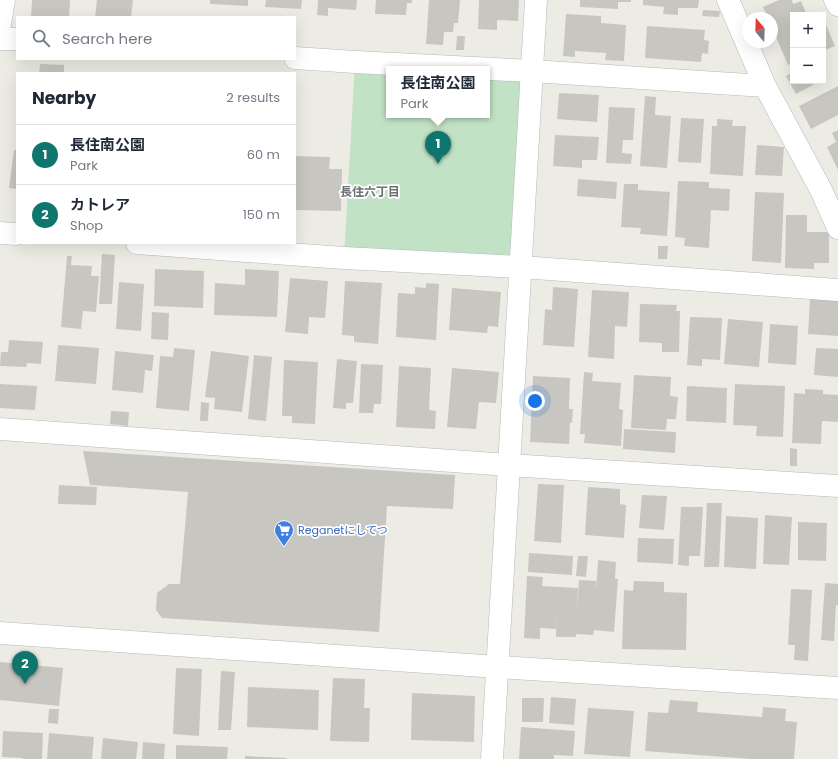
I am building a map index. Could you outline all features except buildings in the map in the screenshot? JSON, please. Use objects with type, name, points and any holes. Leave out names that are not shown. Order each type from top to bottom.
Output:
[{"type":"street","points":[[0,24],[4,0]]},
{"type":"street","points":[[492,759],[536,0]]},
{"type":"street","points":[[728,0],[765,86],[821,190],[838,228]]},
{"type":"street","points":[[836,0],[838,5]]},
{"type":"street","points":[[0,39],[16,39]]},
{"type":"street","points":[[296,58],[433,66]]},
{"type":"street","points":[[490,69],[765,86]]},
{"type":"street","points":[[0,233],[16,234]]},
{"type":"street","points":[[151,244],[344,258],[521,267],[838,290]]},
{"type":"street","points":[[0,429],[509,465],[838,486]]},
{"type":"street","points":[[0,632],[498,667],[838,688]]},
{"type":"green space","points":[[355,62],[434,66],[386,66],[386,118],[490,118],[490,69],[532,71],[521,267],[344,258]]},
{"type":"place","name":"長住南公園","points":[[438,164]]},
{"type":"place","name":"Reganetにしてつ","points":[[284,547]]},
{"type":"place","name":"カトレア","points":[[25,684]]},
{"type":"district","name":"長住六丁目","points":[[370,191]]}]
